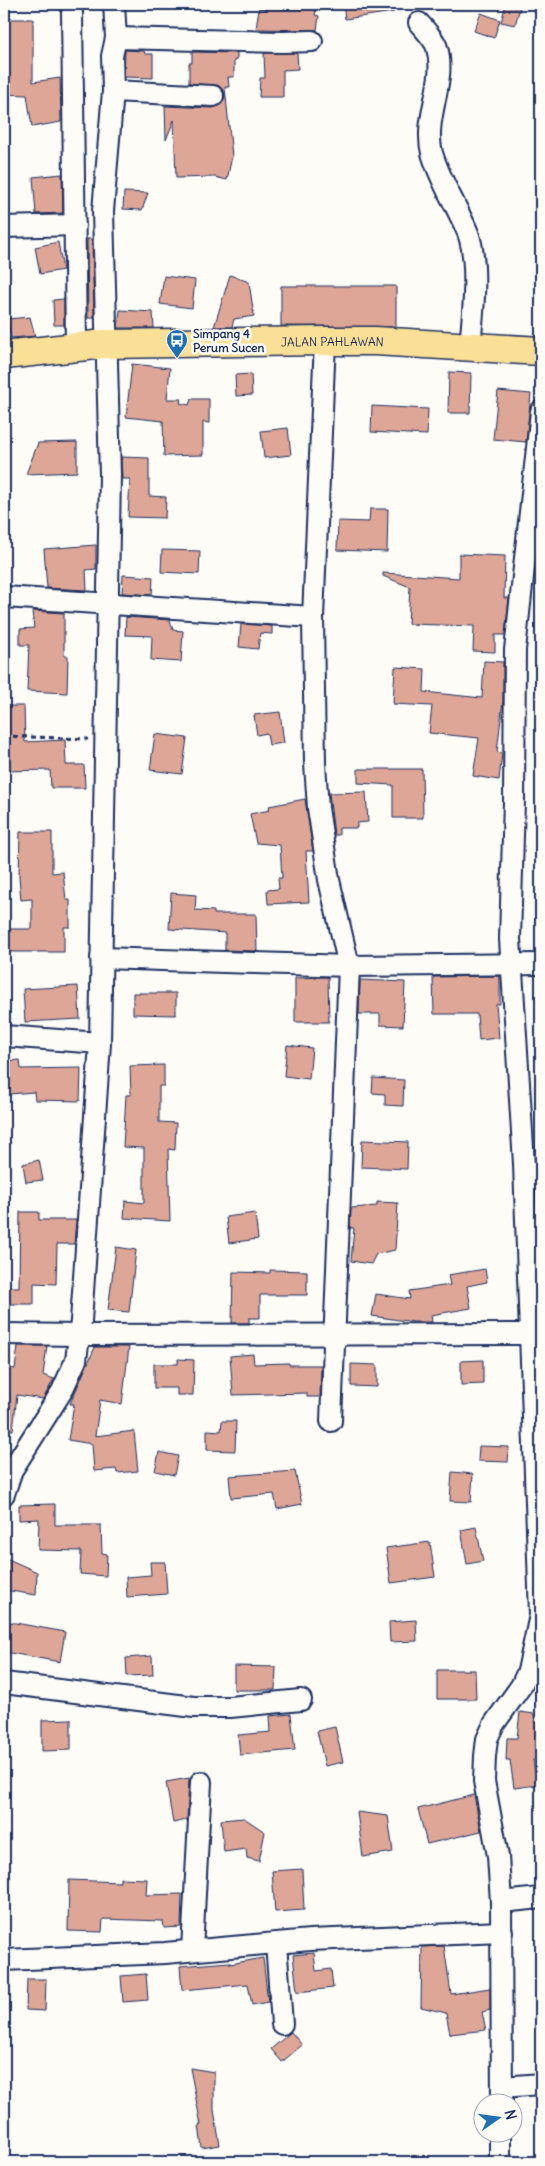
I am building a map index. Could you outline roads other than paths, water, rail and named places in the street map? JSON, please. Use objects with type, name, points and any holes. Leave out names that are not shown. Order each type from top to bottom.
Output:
[{"type":"main road","name":"JALAN PAHLAWAN","points":[[4,355],[105,344],[325,341],[375,341],[541,350]]},
{"type":"street","points":[[4,1494],[12,1470],[62,1391],[76,1360],[79,1335],[100,1043],[110,474],[105,344],[104,211],[113,91],[112,56],[116,38],[114,4]]},
{"type":"street","points":[[72,13],[76,346]]},
{"type":"street","points":[[419,23],[437,47],[439,80],[430,129],[432,153],[469,236],[473,265],[470,346]]},
{"type":"street","points":[[116,38],[312,41]]},
{"type":"street","points":[[113,91],[213,96]]},
{"type":"street","points":[[4,227],[75,225]]},
{"type":"street","points":[[325,341],[313,617],[314,743],[318,808],[329,880],[349,966],[331,1421]]},
{"type":"street","points":[[502,2094],[501,1902],[498,1856],[484,1781],[484,1756],[487,1740],[494,1724],[521,1686],[528,1671],[541,1614],[536,1334],[512,965],[515,650],[541,411]]},
{"type":"street","points":[[4,597],[313,617]]},
{"type":"street","points":[[101,958],[349,966],[541,964]]},
{"type":"street","points":[[4,1036],[100,1043]]},
{"type":"street","points":[[4,1334],[536,1334]]},
{"type":"street","points":[[4,1683],[194,1707],[230,1707],[301,1700]]},
{"type":"street","points":[[192,1950],[201,1782]]},
{"type":"street","points":[[501,1902],[541,1898]]},
{"type":"street","points":[[4,1960],[192,1950],[310,1940],[502,1932]]},
{"type":"street","points":[[276,1943],[282,2024]]},
{"type":"street","points":[[506,2094],[541,2084]]},
{"type":"street","points":[[500,2144],[500,2162]]},
{"type":"place","name":"Simpang 4 Perum Sucen","points":[[177,359]]}]
